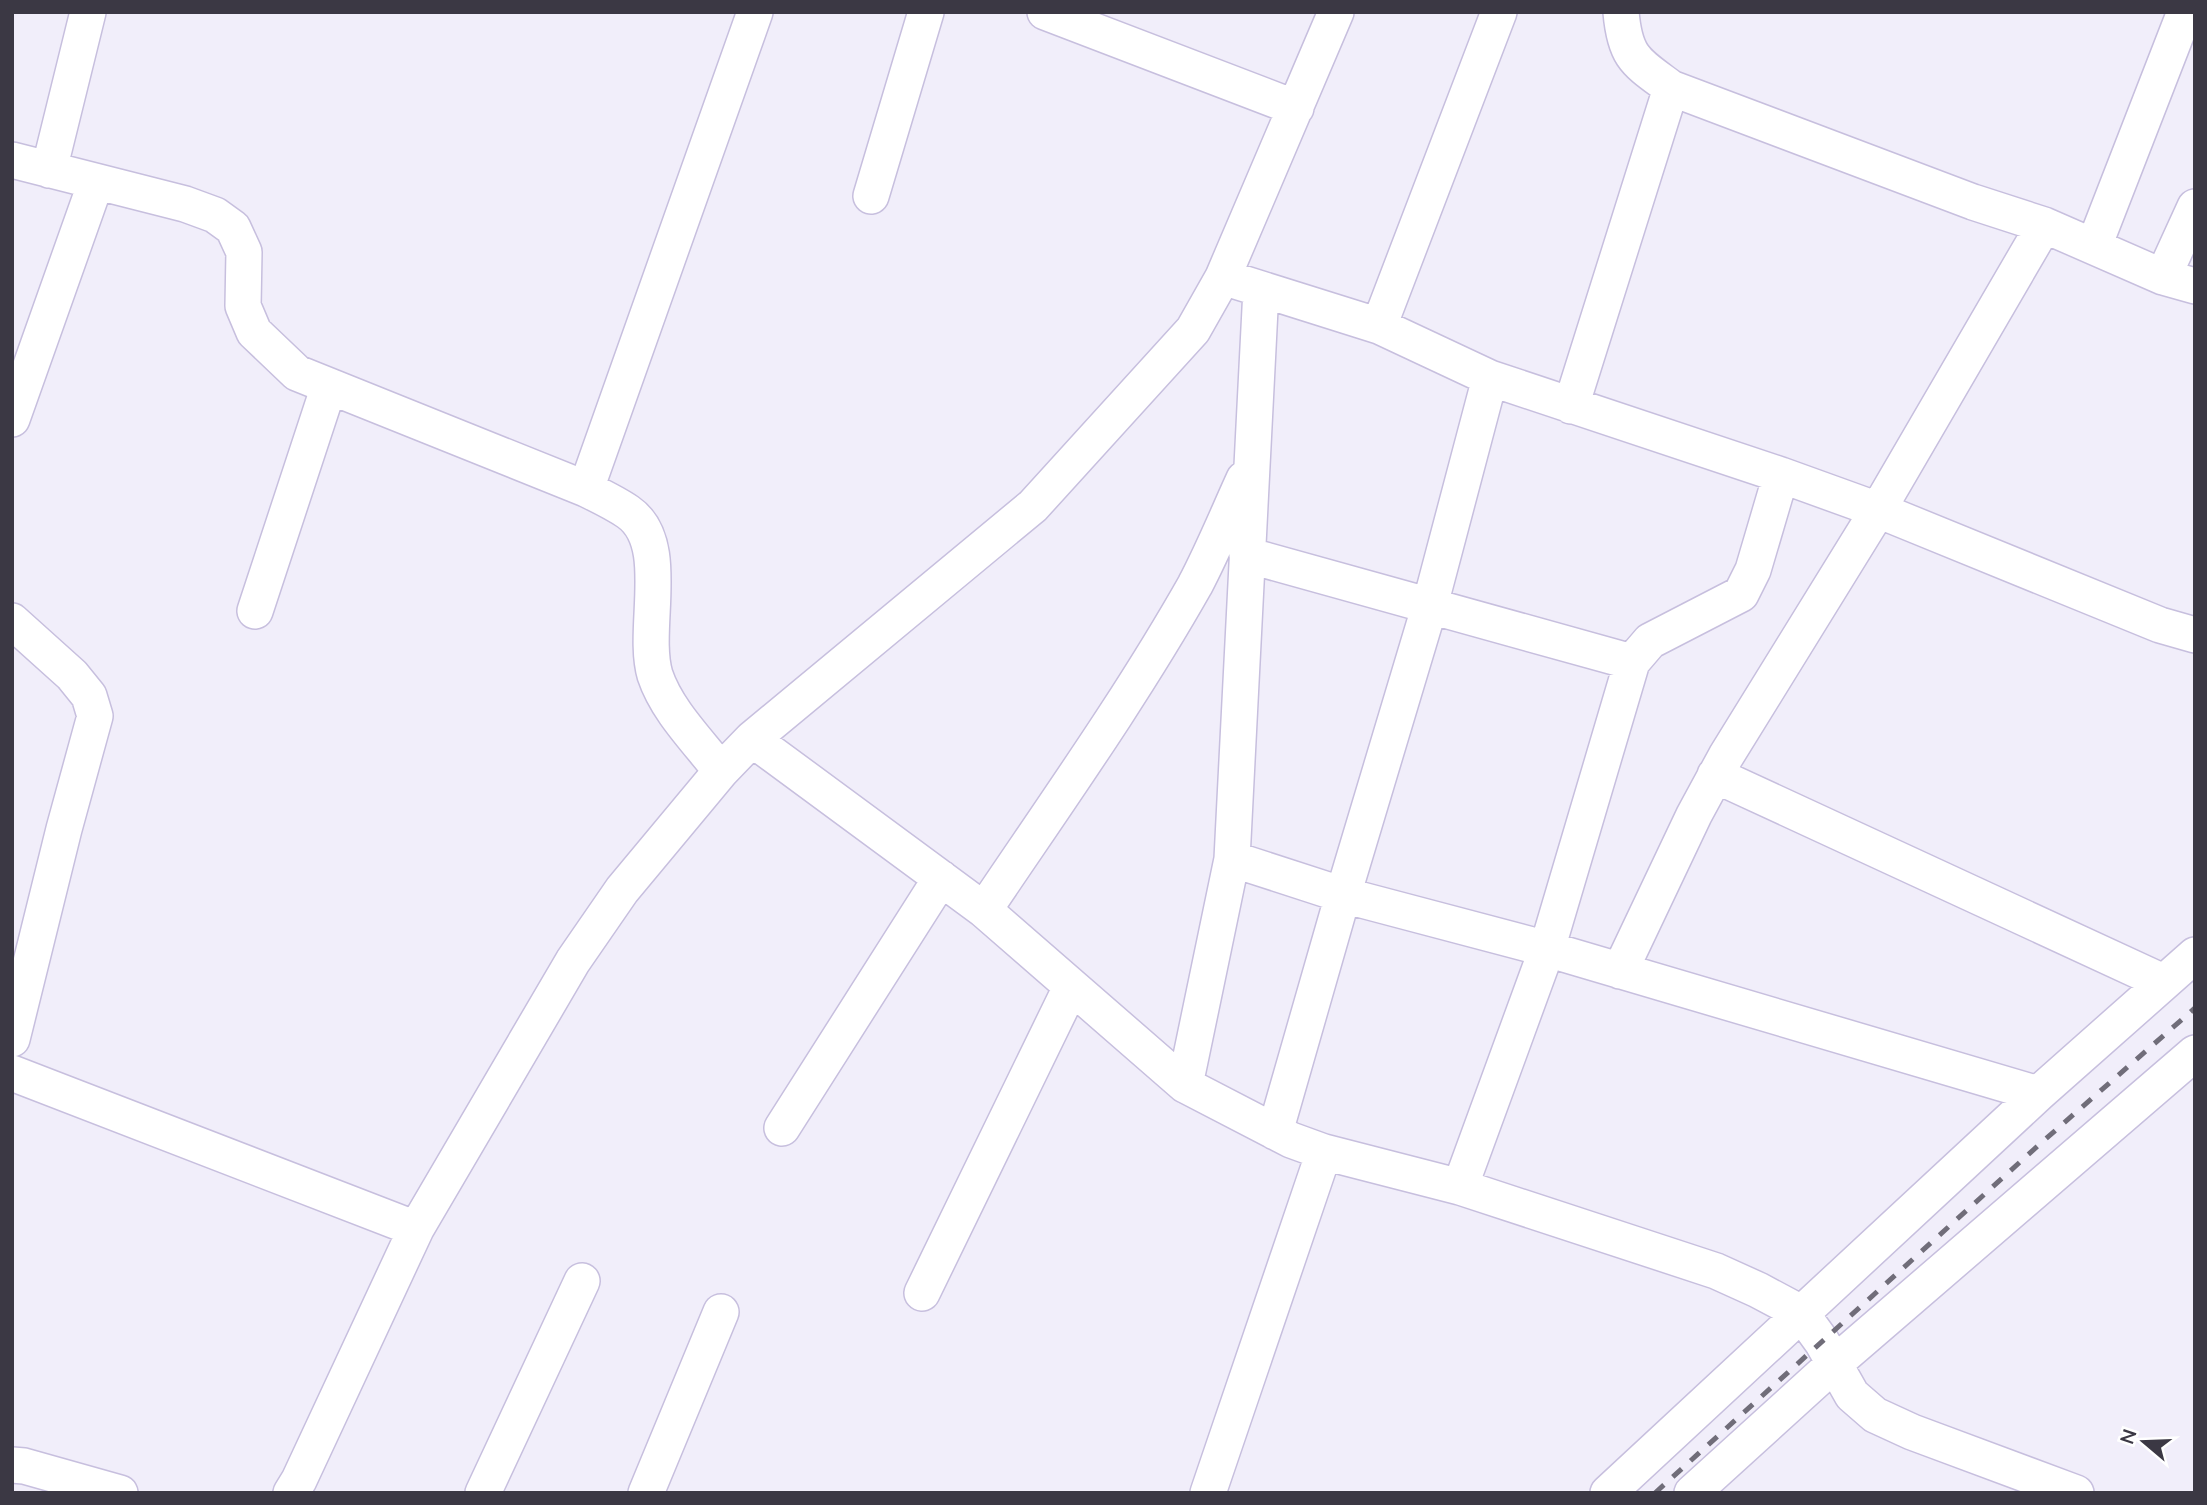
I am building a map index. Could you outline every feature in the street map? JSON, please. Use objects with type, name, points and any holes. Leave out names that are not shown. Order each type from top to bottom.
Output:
[{"type":"street","points":[[49,170],[88,12]]},
{"type":"street","points":[[586,489],[755,12]]},
{"type":"street","points":[[871,196],[926,12]]},
{"type":"street","points":[[1045,12],[1296,108]]},
{"type":"street","points":[[291,1493],[416,1229],[573,961],[622,890],[721,771],[752,739],[1033,506],[1193,330],[1223,277],[1336,12]]},
{"type":"street","points":[[1379,326],[1499,12]]},
{"type":"street","points":[[1620,12],[1623,38],[1634,60],[1671,88],[1973,202],[2044,225],[2179,281],[2195,207]]},
{"type":"street","points":[[2094,246],[2185,12]]},
{"type":"street","points":[[1571,406],[1671,88]]},
{"type":"street","points":[[12,160],[185,204],[215,215],[233,228],[244,252],[243,306],[254,332],[298,373],[586,489],[630,513],[648,536],[653,562],[651,626],[654,671],[663,697],[721,771]]},
{"type":"street","points":[[12,419],[96,182]]},
{"type":"street","points":[[1620,971],[1715,775],[1878,510],[2044,225]]},
{"type":"street","points":[[1223,277],[1379,326],[1490,378],[1878,510],[2160,625],[2195,635]]},
{"type":"street","points":[[1185,1085],[1232,859],[1261,289]]},
{"type":"street","points":[[1275,1132],[1430,605],[1490,378]]},
{"type":"street","points":[[255,611],[329,386]]},
{"type":"street","points":[[984,909],[1118,712],[1163,640],[1196,582],[1252,463]]},
{"type":"street","points":[[1460,1187],[1546,949],[1632,662],[1650,641],[1741,594],[1753,570],[1781,475]]},
{"type":"street","points":[[1247,555],[1632,662]]},
{"type":"street","points":[[12,621],[72,675],[89,696],[95,716],[12,1039]]},
{"type":"street","points":[[752,739],[984,909],[1185,1085],[1275,1132],[1324,1153],[1460,1187],[1716,1271],[1758,1290],[1801,1313],[1822,1342],[1852,1395],[1875,1415],[1912,1432],[2076,1493]]},
{"type":"street","points":[[1715,775],[2163,982]]},
{"type":"street","points":[[1232,859],[1343,895],[1546,949],[2038,1094]]},
{"type":"street","points":[[782,1128],[941,878]]},
{"type":"street","points":[[1608,1493],[2038,1094],[2195,955]]},
{"type":"street","points":[[922,1293],[1072,987]]},
{"type":"street","points":[[1692,1493],[1834,1364],[2195,1054]]},
{"type":"street","points":[[12,1073],[416,1229]]},
{"type":"street","points":[[1208,1493],[1324,1153]]},
{"type":"street","points":[[482,1493],[582,1281]]},
{"type":"street","points":[[646,1493],[721,1312]]},
{"type":"street","points":[[12,1465],[120,1493]]},
{"type":"railway","points":[[1655,1493],[2041,1143],[2195,1008]]}]
